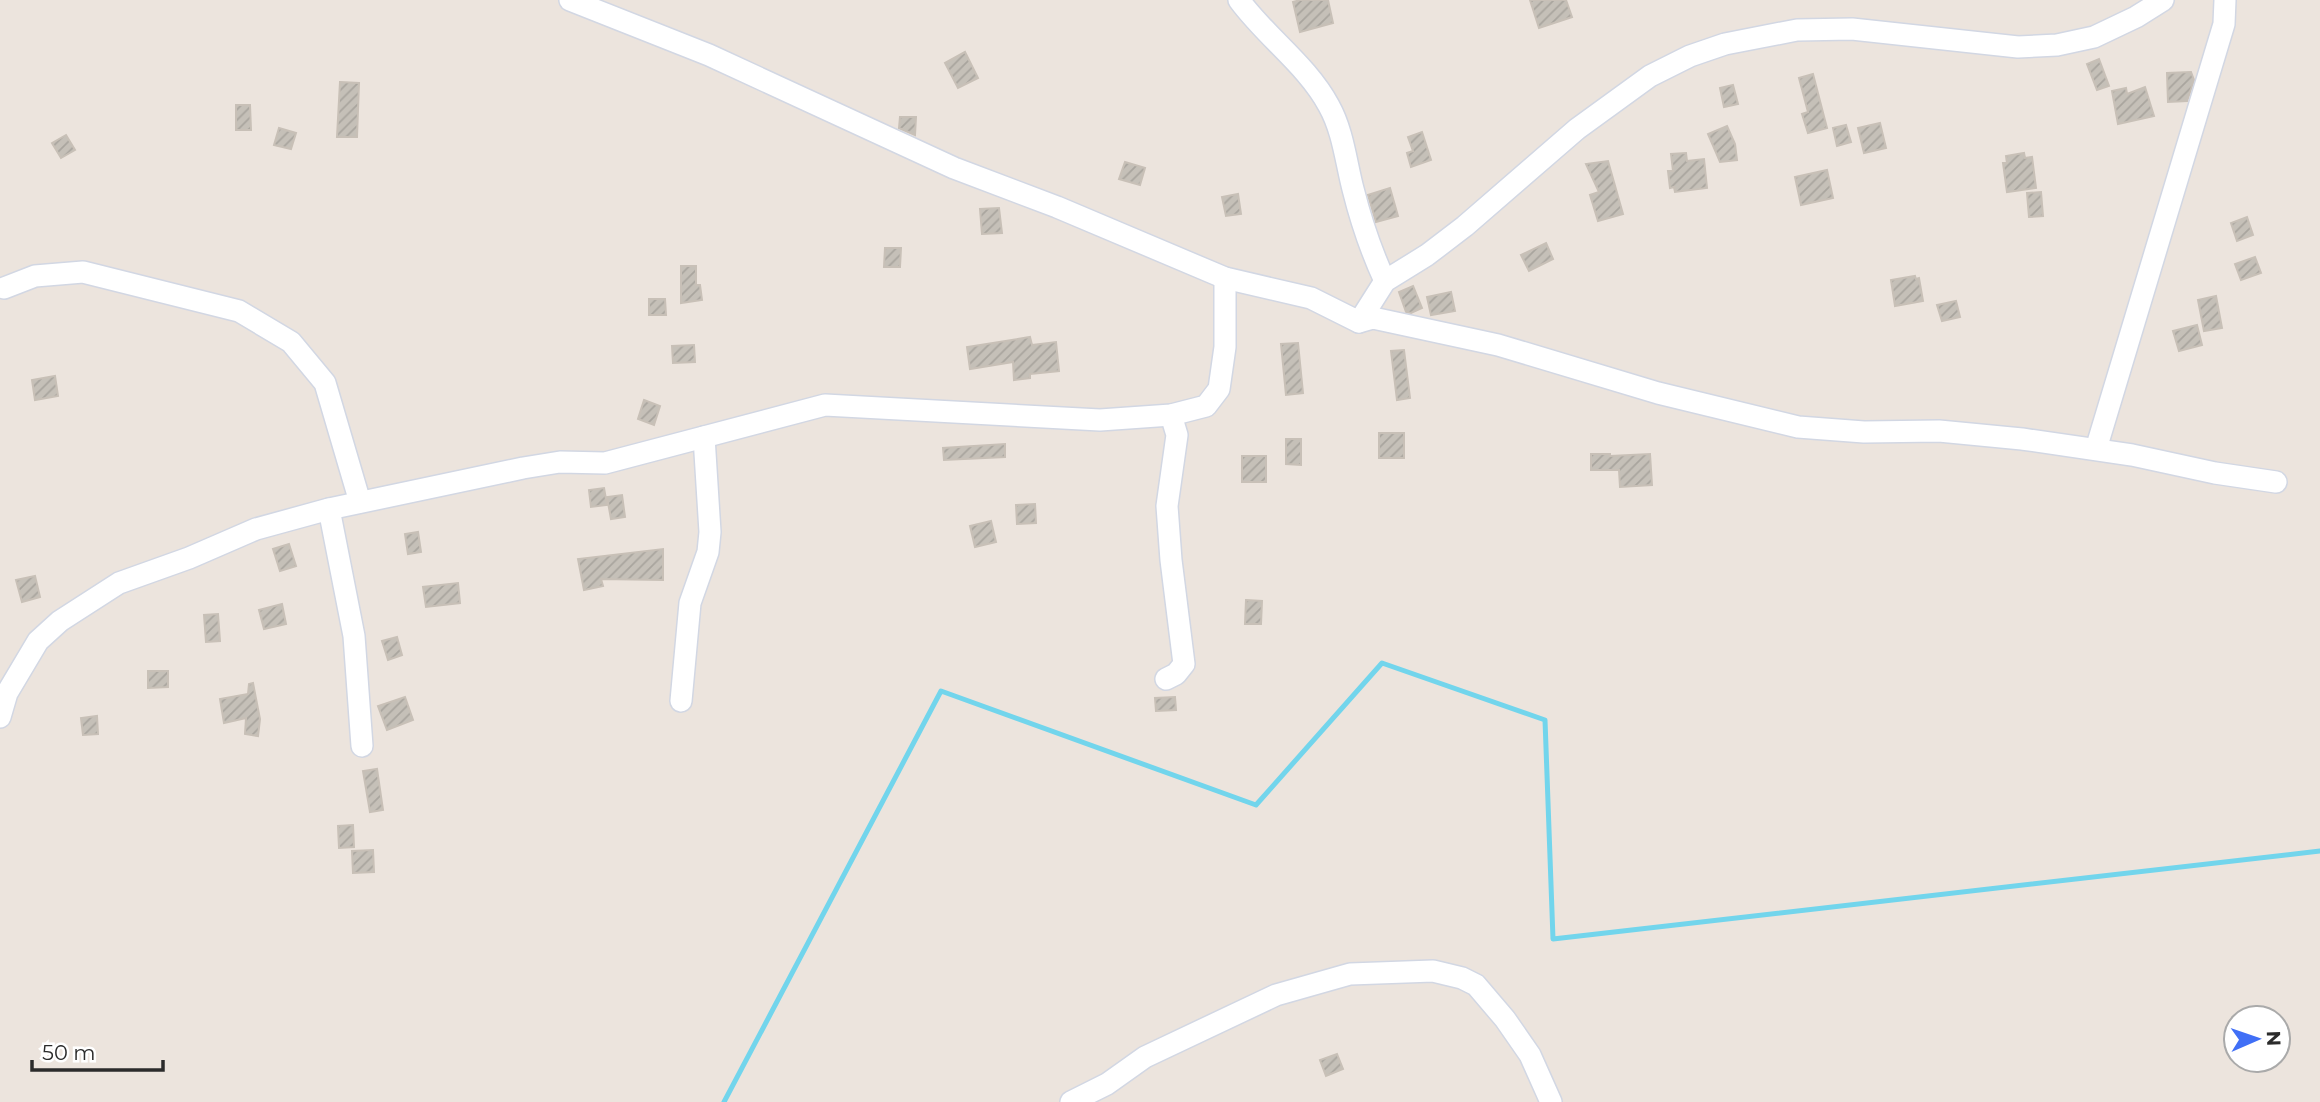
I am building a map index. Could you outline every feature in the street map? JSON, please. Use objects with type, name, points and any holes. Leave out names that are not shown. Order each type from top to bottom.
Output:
[{"type":"street","points":[[570,0],[709,55],[954,167],[1225,278],[1311,298],[1359,322],[1373,317],[1497,345],[1658,393],[1798,427],[1864,432],[1939,431],[2022,439],[2096,449],[2215,473],[2276,482]]},
{"type":"street","points":[[1239,0],[1278,45],[1307,73],[1330,107],[1372,252],[1384,281]]},
{"type":"street","points":[[1359,322],[1384,281],[1427,255],[1465,226],[1577,128],[1650,76],[1690,56],[1725,44],[1797,30],[1852,29],[2018,47],[2057,45],[2094,37],[2136,17],[2163,0]]},
{"type":"street","points":[[2096,449],[2224,24],[2225,0]]},
{"type":"street","points":[[2,282],[83,272],[239,311],[291,342],[325,383],[360,502]]},
{"type":"street","points":[[0,717],[7,693],[38,641],[60,621],[110,589],[257,529],[329,509],[523,468],[560,462],[605,463],[825,405],[1100,421],[1171,415],[1206,406],[1219,388],[1225,347],[1225,278]]},
{"type":"street","points":[[1166,679],[1176,674],[1184,664],[1167,506],[1177,435],[1171,415]]},
{"type":"street","points":[[681,701],[690,603],[708,551],[710,533],[704,438]]},
{"type":"street","points":[[329,509],[354,636],[362,746]]},
{"type":"street","points":[[1071,1102],[1107,1084],[1145,1057],[1276,995],[1350,974],[1433,971],[1462,978],[1476,985],[1505,1019],[1530,1055],[1551,1102]]},
{"type":"building","points":[[1328,0],[1333,23],[1300,32],[1293,2]]},
{"type":"building","points":[[1530,0],[1566,0],[1572,17],[1539,28]]},
{"type":"building","points":[[965,52],[978,78],[958,88],[945,63]]},
{"type":"building","points":[[2099,59],[2109,86],[2097,90],[2087,64]]},
{"type":"building","points":[[2191,72],[2194,80],[2187,101],[2168,102],[2167,73]]},
{"type":"building","points":[[1813,74],[1827,128],[1808,133],[1802,114],[1808,112],[1799,78]]},
{"type":"building","points":[[340,82],[359,83],[357,137],[337,137]]},
{"type":"building","points":[[1733,85],[1738,104],[1724,107],[1720,88]]},
{"type":"building","points":[[2145,87],[2154,116],[2118,124],[2112,91],[2126,88],[2127,94]]},
{"type":"building","points":[[236,105],[250,105],[251,130],[236,130]]},
{"type":"building","points":[[900,117],[916,117],[915,135],[899,128]]},
{"type":"building","points":[[1880,123],[1886,148],[1864,153],[1858,128]]},
{"type":"building","points":[[1846,125],[1851,142],[1837,146],[1833,128]]},
{"type":"building","points":[[1727,126],[1735,144],[1737,160],[1720,162],[1708,134]]},
{"type":"building","points":[[279,128],[296,133],[291,149],[274,145]]},
{"type":"building","points":[[1422,132],[1431,160],[1411,167],[1407,153],[1413,151],[1408,137]]},
{"type":"building","points":[[66,135],[75,150],[61,158],[52,143]]},
{"type":"building","points":[[1686,153],[1687,161],[1704,159],[1707,188],[1675,192],[1674,187],[1670,188],[1668,171],[1673,171],[1671,154]]},
{"type":"building","points":[[2024,153],[2025,158],[2032,157],[2036,188],[2007,192],[2003,163],[2007,163],[2006,156]]},
{"type":"building","points":[[1608,161],[1623,214],[1598,221],[1590,195],[1599,192],[1586,164]]},
{"type":"building","points":[[1125,162],[1145,168],[1140,185],[1119,179]]},
{"type":"building","points":[[1827,170],[1833,198],[1801,205],[1795,177]]},
{"type":"building","points":[[1390,188],[1398,216],[1376,222],[1368,195]]},
{"type":"building","points":[[2041,192],[2043,216],[2029,217],[2027,193]]},
{"type":"building","points":[[1238,194],[1241,214],[1226,216],[1222,197]]},
{"type":"building","points":[[999,208],[1002,233],[982,234],[980,209]]},
{"type":"building","points":[[2247,217],[2253,235],[2237,241],[2231,223]]},
{"type":"building","points":[[1546,243],[1553,259],[1529,271],[1521,255]]},
{"type":"building","points":[[885,248],[901,248],[900,267],[884,267]]},
{"type":"building","points":[[2255,257],[2261,273],[2241,280],[2235,264]]},
{"type":"building","points":[[681,266],[696,266],[696,285],[700,285],[702,300],[681,303]]},
{"type":"building","points":[[1915,276],[1916,279],[1919,278],[1923,301],[1895,306],[1891,280]]},
{"type":"building","points":[[1413,286],[1422,308],[1411,313],[1406,312],[1399,292]]},
{"type":"building","points":[[1451,292],[1455,311],[1431,315],[1427,297]]},
{"type":"building","points":[[2216,296],[2222,328],[2204,331],[2198,300]]},
{"type":"building","points":[[649,299],[665,299],[666,315],[649,315]]},
{"type":"building","points":[[1956,301],[1960,317],[1942,321],[1937,305]]},
{"type":"building","points":[[2197,325],[2202,345],[2179,351],[2173,331]]},
{"type":"building","points":[[1030,337],[1032,345],[1056,342],[1059,371],[1030,374],[1030,378],[1014,380],[1013,362],[970,369],[967,347]]},
{"type":"building","points":[[1298,343],[1303,393],[1286,395],[1281,344]]},
{"type":"building","points":[[694,345],[695,362],[673,363],[672,346]]},
{"type":"building","points":[[1404,350],[1410,398],[1397,400],[1391,351]]},
{"type":"building","points":[[55,376],[58,396],[35,400],[32,380]]},
{"type":"building","points":[[644,400],[660,406],[654,425],[638,419]]},
{"type":"building","points":[[1379,433],[1404,433],[1404,458],[1379,458]]},
{"type":"building","points":[[1286,439],[1301,439],[1301,465],[1286,464]]},
{"type":"building","points":[[1005,444],[1005,457],[944,460],[943,448]]},
{"type":"building","points":[[1591,454],[1650,454],[1652,485],[1620,487],[1619,470],[1591,470]]},
{"type":"building","points":[[1242,456],[1266,456],[1266,482],[1242,482]]},
{"type":"building","points":[[604,488],[607,505],[591,507],[589,490]]},
{"type":"building","points":[[622,495],[625,517],[611,519],[607,497]]},
{"type":"building","points":[[1035,504],[1036,523],[1017,524],[1016,505]]},
{"type":"building","points":[[991,521],[996,542],[975,547],[970,526]]},
{"type":"building","points":[[418,532],[421,552],[408,554],[405,534]]},
{"type":"building","points":[[289,544],[296,566],[280,571],[273,549]]},
{"type":"building","points":[[663,549],[663,580],[601,579],[603,586],[584,590],[578,559]]},
{"type":"building","points":[[35,576],[40,597],[22,602],[16,580]]},
{"type":"building","points":[[458,583],[460,603],[426,607],[423,587]]},
{"type":"building","points":[[1246,600],[1262,601],[1261,624],[1245,624]]},
{"type":"building","points":[[282,604],[286,624],[264,629],[259,610]]},
{"type":"building","points":[[218,614],[220,641],[206,642],[204,615]]},
{"type":"building","points":[[397,637],[402,655],[388,660],[382,641]]},
{"type":"building","points":[[148,671],[168,671],[168,687],[148,688]]},
{"type":"building","points":[[253,683],[260,719],[258,736],[245,734],[246,718],[224,723],[220,699],[248,694],[249,684]]},
{"type":"building","points":[[405,697],[413,720],[387,730],[378,706]]},
{"type":"building","points":[[1175,697],[1176,710],[1156,711],[1155,698]]},
{"type":"building","points":[[97,716],[98,734],[83,735],[81,718]]},
{"type":"building","points":[[377,769],[383,810],[370,812],[363,771]]},
{"type":"building","points":[[353,825],[354,847],[339,848],[338,826]]},
{"type":"building","points":[[373,850],[374,872],[353,873],[352,851]]},
{"type":"building","points":[[1337,1054],[1343,1069],[1326,1076],[1320,1060]]},
{"type":"waterway","points":[[724,1102],[941,691],[1256,805],[1382,663],[1545,720],[1553,939],[2320,851]]}]
